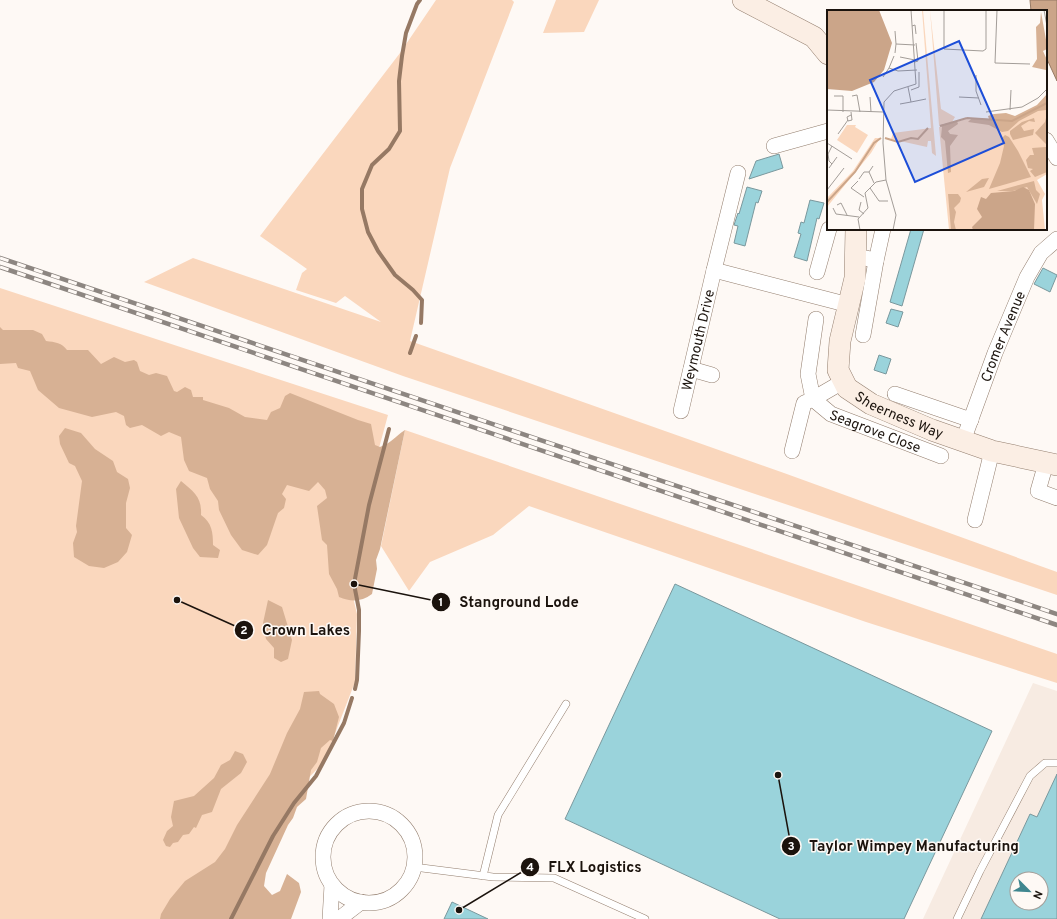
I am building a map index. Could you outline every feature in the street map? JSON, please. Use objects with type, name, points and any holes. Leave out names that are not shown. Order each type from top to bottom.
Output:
[{"type":"street","points":[[743,0],[814,37],[827,53]]},
{"type":"street","points":[[774,146],[827,131]]},
{"type":"street","points":[[1047,142],[1057,158]]},
{"type":"street","name":"Weymouth Drive","points":[[680,411],[738,173]]},
{"type":"street","points":[[817,272],[829,230]]},
{"type":"street","name":"Sheerness Way","points":[[856,230],[866,258],[863,335]]},
{"type":"street","name":"Sheerness Way","points":[[882,230],[855,278],[840,341],[838,370],[847,388],[871,404],[963,442],[992,451],[1051,464],[1038,491],[1057,498]]},
{"type":"street","name":"Cromer Avenue","points":[[963,442],[995,353],[1027,277],[1041,253],[1057,239]]},
{"type":"street","name":"Weymouth Drive","points":[[714,270],[849,305]]},
{"type":"street","points":[[813,399],[808,374],[816,319]]},
{"type":"street","points":[[691,368],[712,375]]},
{"type":"street","name":"Seagrove Close","points":[[792,451],[804,403],[844,381]]},
{"type":"street","name":"Sheerness Way","points":[[895,394],[971,420]]},
{"type":"street","name":"Seagrove Close","points":[[813,399],[831,414],[942,456]]},
{"type":"street","points":[[975,520],[992,451]]},
{"type":"street","points":[[330,919],[332,885],[323,863],[326,840],[339,821],[360,811],[383,812],[402,824],[414,844],[414,867],[404,888],[384,901],[361,902],[345,896],[332,885]]},
{"type":"street","points":[[339,919],[361,902]]},
{"type":"lane","points":[[483,876],[498,815],[566,704]]},
{"type":"lane","points":[[957,919],[980,871],[1030,776],[1046,763],[1057,763]]},
{"type":"lane","points":[[414,867],[492,877],[554,878],[645,919]]},
{"type":"shaded area","points":[[436,0],[512,0],[514,2],[450,168],[410,341],[784,473],[1057,572],[1057,595],[403,376],[144,282],[193,258],[381,322],[345,296],[336,303],[296,290],[302,273],[307,269],[260,236],[400,53]]},
{"type":"shaded area","points":[[556,0],[599,0],[584,32],[543,33]]},
{"type":"shaded area","points":[[1030,0],[1057,0],[1057,81],[1047,59],[1047,10],[1031,10]]},
{"type":"shaded area","points":[[0,288],[388,415],[364,503],[350,585],[357,614],[355,682],[324,762],[287,800],[231,919],[0,919]]},
{"type":"shaded area","points":[[0,327],[3,330],[33,330],[42,334],[46,341],[58,343],[67,350],[88,350],[101,364],[114,357],[125,362],[134,360],[137,362],[140,371],[149,375],[156,373],[167,376],[174,391],[177,392],[185,387],[191,390],[193,397],[203,397],[203,400],[229,408],[245,417],[267,420],[271,412],[280,408],[285,396],[290,393],[371,424],[375,445],[380,447],[391,441],[405,430],[380,549],[376,560],[377,569],[372,594],[360,600],[348,600],[339,597],[337,589],[329,574],[327,545],[322,540],[317,506],[327,498],[325,490],[318,482],[309,491],[287,485],[282,494],[286,499],[284,508],[278,513],[267,545],[258,555],[242,550],[231,535],[219,510],[218,501],[210,489],[207,478],[189,471],[184,460],[181,437],[169,432],[161,436],[142,425],[130,428],[126,425],[124,416],[116,412],[92,417],[59,408],[38,390],[30,371],[18,368],[16,363],[0,364]]},
{"type":"shaded area","points":[[65,428],[81,433],[95,449],[113,461],[117,472],[128,479],[130,488],[126,503],[126,528],[132,535],[127,552],[118,562],[104,568],[89,566],[74,557],[73,543],[77,532],[76,526],[82,481],[75,466],[69,463],[60,444],[59,436]]},
{"type":"shaded area","points":[[405,430],[1057,654],[1057,683],[866,622],[529,506],[493,535],[430,562],[409,591],[381,546]]},
{"type":"shaded area","points":[[181,481],[199,499],[201,515],[208,521],[211,528],[213,545],[220,550],[218,558],[200,557],[193,548],[179,518],[176,489]]},
{"type":"shaded area","points":[[268,600],[282,607],[292,640],[288,659],[281,662],[274,658],[274,648],[266,639],[263,623]]},
{"type":"shaded area","points":[[1033,683],[1057,691],[1057,919],[923,919]]},
{"type":"shaded area","points":[[319,691],[320,694],[334,704],[339,717],[333,741],[330,740],[321,748],[317,762],[311,770],[306,799],[297,807],[293,818],[288,825],[266,873],[264,886],[272,895],[280,891],[287,874],[299,883],[301,892],[291,919],[160,919],[161,914],[170,899],[185,881],[215,862],[225,849],[237,825],[270,774],[287,733],[300,709],[304,692]]},
{"type":"shaded area","points":[[235,751],[243,754],[247,762],[241,773],[221,789],[212,812],[202,815],[196,828],[194,827],[189,834],[183,835],[178,842],[173,843],[170,847],[166,846],[163,840],[167,831],[173,826],[171,817],[174,801],[194,796],[214,778],[221,765],[230,760]]},
{"type":"building","points":[[779,154],[783,168],[749,179],[756,161]]},
{"type":"building","points":[[747,187],[762,191],[758,203],[756,202],[745,246],[734,243],[738,226],[734,225]]},
{"type":"building","points":[[810,200],[824,203],[819,219],[817,218],[807,261],[794,257],[801,234],[798,233],[801,222],[804,223]]},
{"type":"building","points":[[911,230],[924,230],[902,306],[890,302]]},
{"type":"building","points":[[1043,268],[1057,275],[1050,292],[1034,284]]},
{"type":"building","points":[[891,309],[903,312],[898,327],[886,323]]},
{"type":"building","points":[[879,355],[891,359],[886,374],[874,370]]},
{"type":"building","points":[[675,584],[992,731],[904,919],[780,919],[565,819]]},
{"type":"building","points":[[1057,774],[1057,919],[981,919],[1030,814],[1037,817]]},
{"type":"building","points":[[452,902],[488,919],[444,919]]},
{"type":"waterway","points":[[420,0],[406,33],[402,56],[399,81],[400,131],[389,149],[372,165],[362,189],[362,209],[368,232],[378,251],[395,275],[413,290],[422,300],[421,323]]},
{"type":"waterway","points":[[410,353],[416,336]]},
{"type":"waterway","points":[[355,689],[357,680],[359,610],[354,584],[369,505],[389,429]]},
{"type":"waterway","points":[[231,919],[273,836],[294,803],[316,776],[344,723],[352,698]]},
{"type":"railway","points":[[0,258],[1057,614]]},
{"type":"railway","points":[[0,267],[1057,625]]},
{"type":"place","name":"Stanground Lode","points":[[354,584]]},
{"type":"place","name":"Crown Lakes","points":[[177,600]]},
{"type":"place","name":"Taylor Wimpey Manufacturing","points":[[778,775]]},
{"type":"place","name":"FLX Logistics","points":[[459,910]]}]
